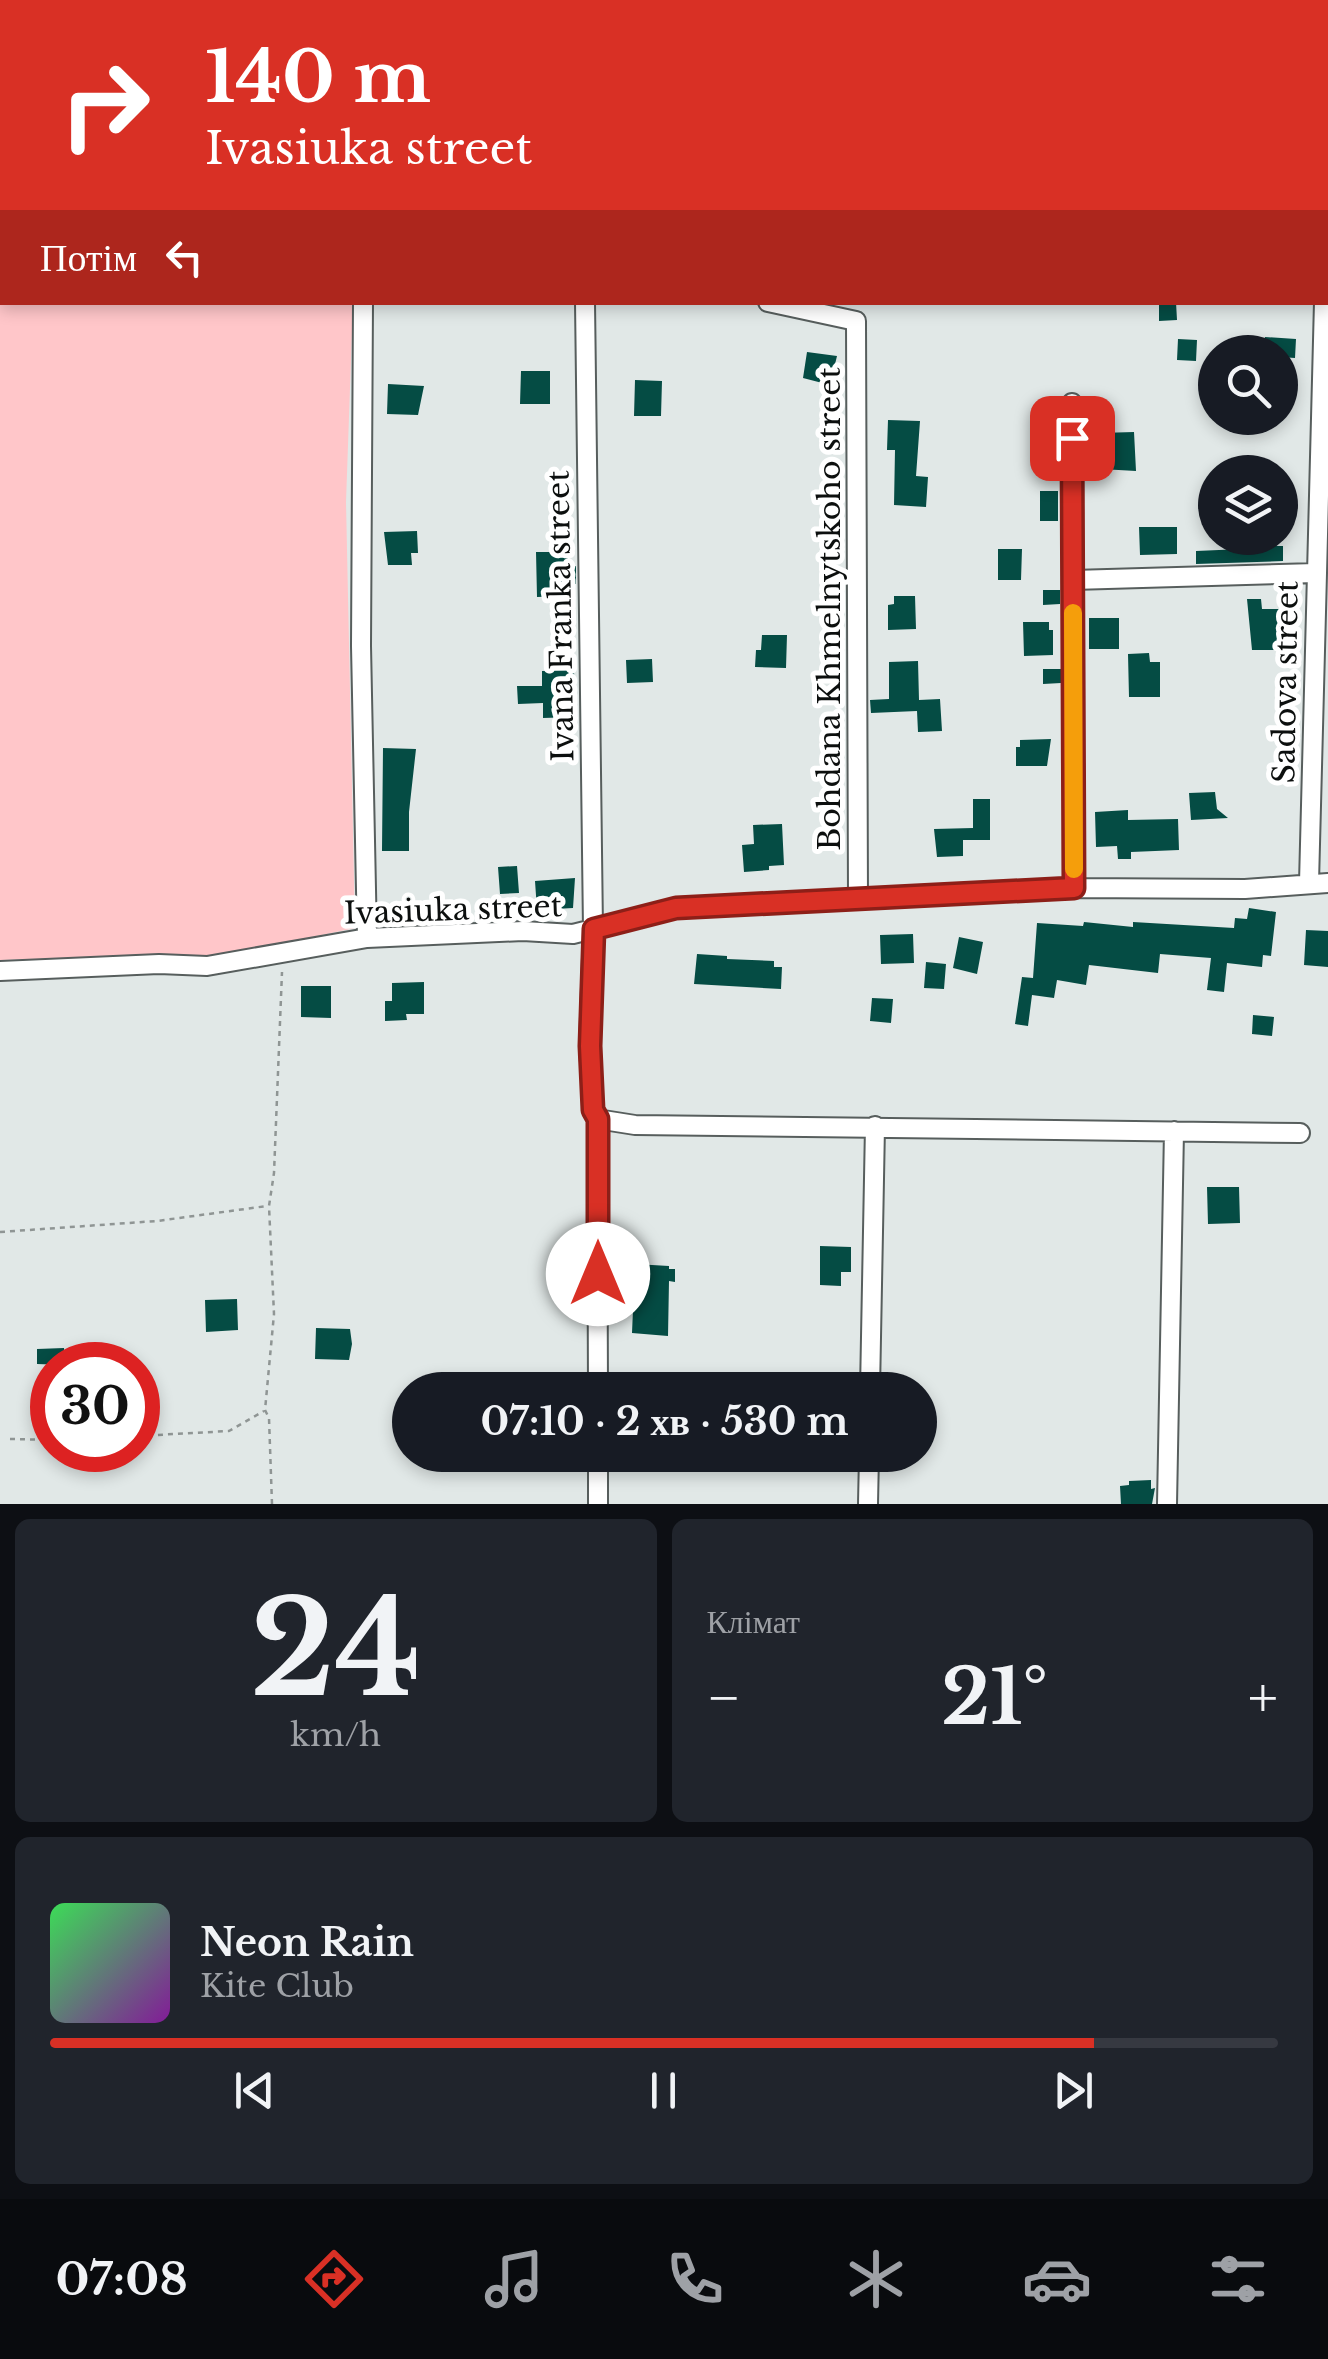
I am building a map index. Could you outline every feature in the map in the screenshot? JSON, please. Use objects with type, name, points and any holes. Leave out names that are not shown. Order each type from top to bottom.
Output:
[{"type":"street","points":[[363,305],[361,646],[367,938]]},
{"type":"street","name":"Ivana Franka street","points":[[585,305],[594,929],[590,1046],[593,1110],[598,1119],[598,1372]]},
{"type":"street","name":"Bohdana Khmelnytskoho street","points":[[782,305],[856,321],[858,897]]},
{"type":"street","name":"Sadova street","points":[[1318,883],[1316,573],[1324,305]]},
{"type":"street","points":[[1072,403],[1074,888]]},
{"type":"street","points":[[1073,580],[1316,573]]},
{"type":"street","name":"Ivasiuka street","points":[[0,971],[159,964],[207,966],[367,938],[573,934],[676,908],[1074,888],[1245,889],[1318,883]]},
{"type":"street","points":[[598,1119],[636,1125],[1300,1133]]},
{"type":"street","points":[[870,1372],[875,1126]]},
{"type":"street","points":[[1167,1504],[1174,1131]]},
{"type":"street","points":[[598,1472],[598,1504]]},
{"type":"street","points":[[868,1472],[868,1504]]},
{"type":"path","points":[[272,1504],[265,1410],[274,1314],[269,1206],[274,1173],[283,955]]},
{"type":"path","points":[[0,1232],[157,1221],[269,1206]]},
{"type":"path","points":[[160,1435],[229,1431],[265,1410]]},
{"type":"path","points":[[10,1439],[30,1439]]},
{"type":"shaded area","points":[[0,305],[353,305],[346,502],[355,928],[208,959],[162,956],[0,960]]},
{"type":"building","points":[[1159,305],[1176,305],[1177,320],[1159,321]]},
{"type":"building","points":[[1178,339],[1197,340],[1196,361],[1177,360]]},
{"type":"building","points":[[807,352],[837,356],[830,385],[803,378]]},
{"type":"building","points":[[521,371],[550,371],[550,404],[520,404]]},
{"type":"building","points":[[635,380],[662,381],[661,416],[634,416]]},
{"type":"building","points":[[388,384],[424,386],[418,415],[387,414]]},
{"type":"building","points":[[888,420],[920,421],[916,476],[928,477],[926,507],[894,505],[895,450],[887,450]]},
{"type":"building","points":[[1134,432],[1136,471],[1101,469],[1100,433]]},
{"type":"building","points":[[1040,491],[1058,491],[1058,521],[1040,521]]},
{"type":"building","points":[[1139,527],[1177,527],[1177,554],[1140,555]]},
{"type":"building","points":[[417,531],[418,553],[411,553],[412,565],[388,565],[384,532]]},
{"type":"building","points":[[998,549],[1022,549],[1021,580],[998,580]]},
{"type":"building","points":[[1196,551],[1198,555],[1283,555],[1283,561],[1196,564]]},
{"type":"building","points":[[536,552],[568,552],[568,566],[576,566],[576,584],[568,584],[569,596],[537,597]]},
{"type":"building","points":[[1043,590],[1060,590],[1060,604],[1043,605]]},
{"type":"building","points":[[894,596],[915,596],[916,629],[888,630],[888,605],[894,604]]},
{"type":"building","points":[[1247,599],[1261,599],[1262,609],[1282,609],[1282,650],[1252,650]]},
{"type":"building","points":[[1089,618],[1119,618],[1119,649],[1089,649]]},
{"type":"building","points":[[1023,622],[1049,622],[1049,630],[1053,630],[1053,655],[1024,656]]},
{"type":"building","points":[[762,635],[787,635],[786,668],[755,667]]},
{"type":"building","points":[[1149,653],[1150,662],[1160,662],[1160,697],[1129,697],[1128,654]]},
{"type":"building","points":[[652,659],[653,682],[627,683],[626,660]]},
{"type":"building","points":[[918,661],[919,700],[940,699],[942,731],[918,732],[917,711],[871,713],[870,700],[889,699],[889,662]]},
{"type":"building","points":[[1043,669],[1061,669],[1061,683],[1043,684]]},
{"type":"building","points":[[574,670],[575,717],[543,718],[543,703],[518,704],[517,686],[542,686],[542,671]]},
{"type":"building","points":[[1051,739],[1047,766],[1016,766],[1020,740]]},
{"type":"building","points":[[383,748],[416,749],[409,851],[382,851]]},
{"type":"building","points":[[1215,792],[1217,809],[1228,818],[1191,820],[1189,793]]},
{"type":"building","points":[[973,799],[990,799],[990,840],[963,840],[963,856],[937,857],[934,829],[973,828]]},
{"type":"building","points":[[1128,810],[1128,820],[1178,819],[1179,850],[1131,852],[1131,859],[1118,859],[1117,846],[1096,847],[1095,812]]},
{"type":"building","points":[[782,824],[784,865],[744,872],[742,845],[754,844],[753,825]]},
{"type":"building","points":[[517,866],[519,893],[500,894],[498,867]]},
{"type":"building","points":[[575,878],[573,908],[537,910],[535,881]]},
{"type":"building","points":[[1249,908],[1276,912],[1271,956],[1263,955],[1262,967],[1227,963],[1224,992],[1207,990],[1211,958],[1160,954],[1158,973],[1089,965],[1086,985],[1057,980],[1054,998],[1032,995],[1028,1026],[1015,1024],[1022,977],[1033,978],[1037,923],[1133,927],[1133,922],[1234,928],[1235,918],[1247,919]]},
{"type":"building","points":[[1306,930],[1328,931],[1328,967],[1304,965]]},
{"type":"building","points":[[913,934],[914,963],[881,964],[880,935]]},
{"type":"building","points":[[959,937],[983,942],[977,974],[953,968]]},
{"type":"building","points":[[697,954],[774,961],[774,967],[782,967],[781,989],[694,984]]},
{"type":"building","points":[[926,962],[946,964],[944,989],[924,988]]},
{"type":"building","points":[[424,982],[424,1014],[406,1014],[407,1020],[385,1021],[385,1001],[392,1001],[392,983]]},
{"type":"building","points":[[301,986],[331,986],[331,1018],[301,1017]]},
{"type":"building","points":[[872,998],[893,999],[891,1023],[870,1021]]},
{"type":"building","points":[[1253,1015],[1274,1017],[1272,1036],[1252,1034]]},
{"type":"building","points":[[1207,1187],[1239,1187],[1240,1223],[1208,1224]]},
{"type":"building","points":[[820,1246],[851,1247],[851,1272],[841,1272],[841,1286],[820,1285]]},
{"type":"building","points":[[635,1264],[675,1269],[675,1282],[669,1281],[668,1336],[632,1333]]},
{"type":"building","points":[[237,1299],[238,1330],[206,1332],[205,1300]]},
{"type":"building","points":[[316,1328],[350,1329],[349,1360],[315,1359]]},
{"type":"building","points":[[1151,1480],[1151,1489],[1155,1488],[1152,1504],[1121,1504],[1120,1486],[1129,1485],[1129,1481]]},
{"type":"slow traffic","points":[[1073,613],[1074,869]]},
{"type":"route","points":[[598,1274],[598,1119],[593,1110],[590,1046],[594,929],[676,908],[1074,888],[1072,438]]}]
